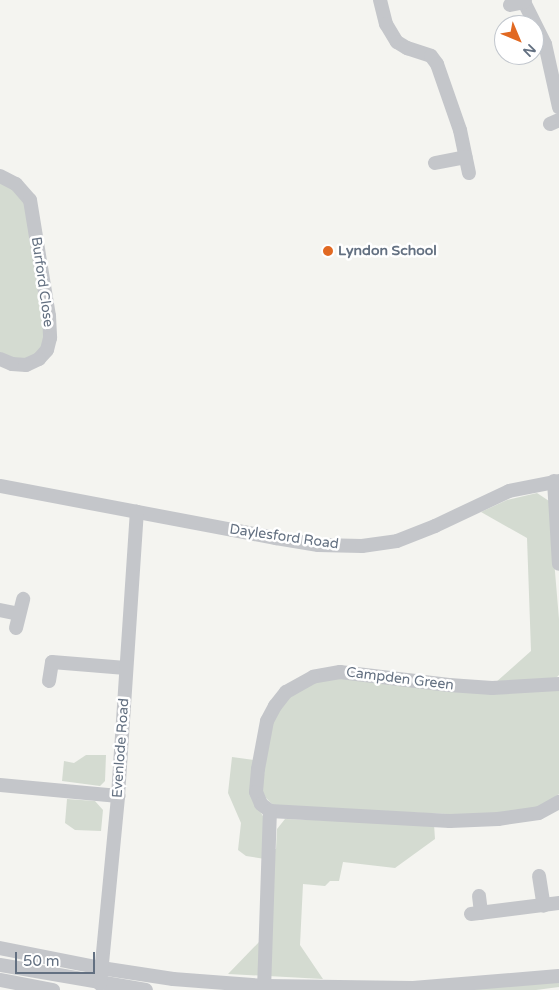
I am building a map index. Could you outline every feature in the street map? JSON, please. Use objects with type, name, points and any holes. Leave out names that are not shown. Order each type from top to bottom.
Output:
[{"type":"street","points":[[380,0],[386,24],[398,42],[406,48],[432,56],[437,64],[460,130],[469,173]]},
{"type":"street","points":[[520,3],[545,44],[559,107]]},
{"type":"street","points":[[435,163],[465,157]]},
{"type":"street","name":"Burford Close","points":[[0,176],[16,184],[30,200],[49,316],[50,338],[47,350],[39,359],[26,365],[12,364],[0,359]]},
{"type":"street","points":[[557,481],[559,564]]},
{"type":"street","name":"Daylesford Road","points":[[0,486],[318,544],[362,546],[397,541],[435,526],[509,491],[557,481]]},
{"type":"street","name":"Evenlode Road","points":[[100,984],[118,796],[137,512]]},
{"type":"street","points":[[0,610],[17,621],[23,598]]},
{"type":"street","points":[[49,681],[52,662],[126,668]]},
{"type":"street","name":"Campden Green","points":[[270,811],[261,804],[256,792],[258,769],[267,721],[275,706],[286,692],[302,682],[327,673],[340,672],[492,688],[559,684]]},
{"type":"street","points":[[0,785],[118,796]]},
{"type":"street","points":[[264,988],[270,811],[450,821],[498,819],[539,813],[559,802]]},
{"type":"street","points":[[539,876],[544,906]]},
{"type":"street","points":[[479,896],[476,914],[559,903]]},
{"type":"street","points":[[0,948],[101,968],[173,979],[264,988],[413,988],[559,976]]},
{"type":"street","points":[[0,965],[100,984],[146,990]]},
{"type":"street","points":[[0,980],[53,990]]},
{"type":"shaded area","points":[[0,180],[14,189],[26,202],[45,327],[45,342],[34,357],[19,361],[0,353]]},
{"type":"shaded area","points":[[537,493],[549,501],[559,619],[559,675],[556,678],[495,683],[531,651],[527,538],[481,512],[507,500]]},
{"type":"shaded area","points":[[325,677],[559,689],[559,794],[540,808],[498,816],[275,807],[262,791],[270,725],[281,704],[302,685]]},
{"type":"shaded area","points":[[86,755],[106,755],[105,781],[100,786],[62,781],[64,761],[74,763]]},
{"type":"shaded area","points":[[232,757],[254,760],[259,809],[265,820],[265,849],[276,849],[277,829],[285,819],[434,824],[435,839],[395,868],[343,862],[339,881],[330,881],[325,886],[303,884],[300,945],[323,979],[228,974],[259,942],[265,859],[246,856],[238,850],[241,823],[228,793]]},
{"type":"shaded area","points":[[67,799],[95,801],[103,810],[101,831],[75,830],[65,823]]},
{"type":"shaded area","points":[[559,980],[559,987],[536,990],[422,990]]},
{"type":"place","name":"Lyndon School","points":[[328,251]]}]
